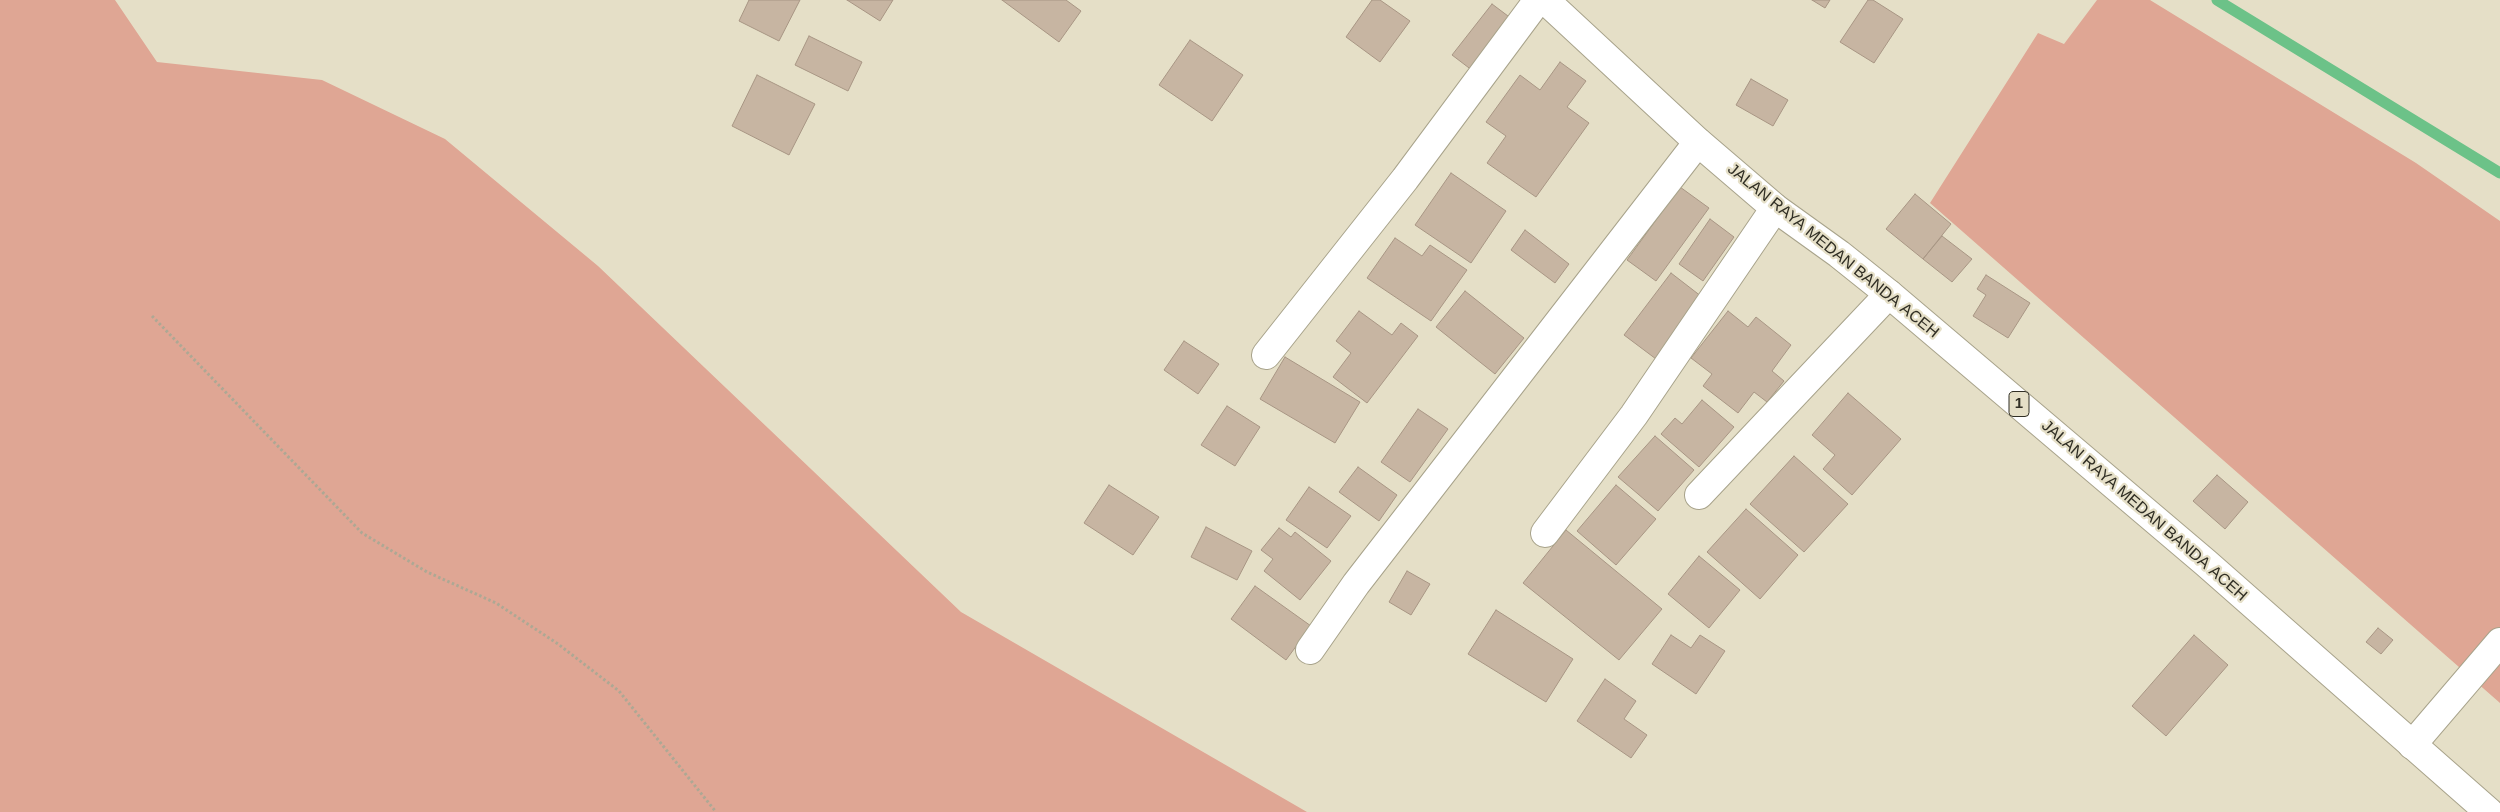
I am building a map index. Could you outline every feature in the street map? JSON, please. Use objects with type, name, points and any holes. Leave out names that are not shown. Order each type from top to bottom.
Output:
[{"type":"main road","points":[[1266,355],[1405,178],[1538,0]]},
{"type":"main road","name":"JALAN RAYA MEDAN BANDA ACEH","points":[[1545,0],[1698,142],[1775,208],[1840,254],[1890,294],[2206,563],[2489,812]]},
{"type":"main road","points":[[1310,650],[1356,584],[1698,142]]},
{"type":"main road","points":[[1544,533],[1634,415],[1775,208]]},
{"type":"main road","points":[[1699,495],[1890,294]]},
{"type":"main road","points":[[2412,745],[2500,642]]},
{"type":"path","points":[[152,316],[362,533],[427,572],[496,603],[558,644],[618,691],[716,812]]},
{"type":"shaded area","points":[[0,0],[115,0],[157,62],[322,80],[445,139],[598,266],[961,612],[1307,812],[0,812]]},
{"type":"shaded area","points":[[2097,0],[2150,0],[2416,163],[2500,221],[2500,703],[1930,203],[2038,33],[2064,44]]},
{"type":"building","points":[[749,0],[800,0],[779,41],[739,21]]},
{"type":"building","points":[[847,0],[893,0],[880,21]]},
{"type":"building","points":[[1002,0],[1066,0],[1081,11],[1059,42]]},
{"type":"building","points":[[1372,0],[1380,0],[1410,21],[1380,62],[1346,37]]},
{"type":"building","points":[[1812,0],[1830,0],[1825,8]]},
{"type":"building","points":[[1868,0],[1873,0],[1903,19],[1874,63],[1840,42]]},
{"type":"building","points":[[1492,4],[1516,22],[1477,74],[1452,55]]},
{"type":"building","points":[[809,36],[862,62],[848,91],[795,65]]},
{"type":"building","points":[[1190,40],[1243,75],[1212,121],[1159,85]]},
{"type":"building","points":[[1560,62],[1586,81],[1567,107],[1589,123],[1536,197],[1487,163],[1506,136],[1486,122],[1520,75],[1540,90]]},
{"type":"building","points":[[757,75],[815,104],[789,155],[732,126]]},
{"type":"building","points":[[1751,79],[1788,100],[1773,126],[1736,105]]},
{"type":"building","points":[[1451,173],[1506,211],[1471,263],[1415,225]]},
{"type":"building","points":[[1680,187],[1709,208],[1656,281],[1627,260]]},
{"type":"building","points":[[1915,194],[1951,224],[1923,259],[1886,229]]},
{"type":"building","points":[[1710,219],[1734,237],[1703,281],[1679,264]]},
{"type":"building","points":[[1525,230],[1569,264],[1555,283],[1511,250]]},
{"type":"building","points":[[1942,236],[1972,259],[1952,282],[1923,259]]},
{"type":"building","points":[[1395,238],[1422,256],[1430,245],[1467,270],[1431,321],[1367,278]]},
{"type":"building","points":[[1671,273],[1706,300],[1660,362],[1624,335]]},
{"type":"building","points":[[1986,275],[2030,303],[2008,338],[1973,316],[1986,295],[1977,289]]},
{"type":"building","points":[[1465,291],[1524,338],[1495,374],[1436,327]]},
{"type":"building","points":[[1359,311],[1392,335],[1401,323],[1418,336],[1367,403],[1333,377],[1351,353],[1336,341]]},
{"type":"building","points":[[1728,311],[1748,327],[1756,317],[1791,345],[1772,371],[1784,381],[1767,402],[1754,392],[1738,413],[1703,386],[1712,374],[1691,358]]},
{"type":"building","points":[[1184,341],[1219,364],[1198,394],[1164,370]]},
{"type":"building","points":[[1285,357],[1360,402],[1335,443],[1260,399]]},
{"type":"building","points":[[1848,393],[1901,439],[1852,495],[1823,469],[1835,455],[1812,435]]},
{"type":"building","points":[[1702,400],[1734,427],[1699,467],[1661,434],[1675,418],[1682,424]]},
{"type":"building","points":[[1227,406],[1260,427],[1235,466],[1201,445]]},
{"type":"building","points":[[1418,409],[1448,429],[1410,482],[1381,462]]},
{"type":"building","points":[[1655,436],[1694,470],[1658,511],[1618,477]]},
{"type":"building","points":[[1794,456],[1848,504],[1804,552],[1750,504]]},
{"type":"building","points":[[1358,467],[1397,495],[1379,521],[1339,492]]},
{"type":"building","points":[[2217,475],[2248,502],[2225,529],[2193,501]]},
{"type":"building","points":[[1109,485],[1159,517],[1133,555],[1084,523]]},
{"type":"building","points":[[1616,485],[1656,519],[1616,565],[1577,531]]},
{"type":"building","points":[[1309,487],[1351,516],[1327,548],[1286,520]]},
{"type":"building","points":[[1746,509],[1798,555],[1760,599],[1707,552]]},
{"type":"building","points":[[1206,527],[1252,551],[1237,580],[1191,557]]},
{"type":"building","points":[[1279,528],[1291,537],[1295,532],[1331,561],[1300,600],[1264,571],[1273,559],[1261,550]]},
{"type":"building","points":[[1566,530],[1662,609],[1619,660],[1523,583]]},
{"type":"building","points":[[1699,556],[1740,590],[1709,628],[1668,594]]},
{"type":"building","points":[[1407,571],[1430,584],[1411,615],[1389,602]]},
{"type":"building","points":[[1255,586],[1311,626],[1286,660],[1231,619]]},
{"type":"building","points":[[1496,610],[1573,659],[1546,702],[1468,654]]},
{"type":"building","points":[[2378,628],[2393,640],[2381,654],[2366,642]]},
{"type":"building","points":[[1671,635],[1691,648],[1700,635],[1725,651],[1696,694],[1652,664]]},
{"type":"building","points":[[2194,635],[2228,665],[2166,736],[2132,706]]},
{"type":"building","points":[[1605,679],[1636,701],[1624,719],[1647,735],[1631,758],[1577,721]]},
{"type":"waterway","points":[[2217,0],[2500,173]]}]
